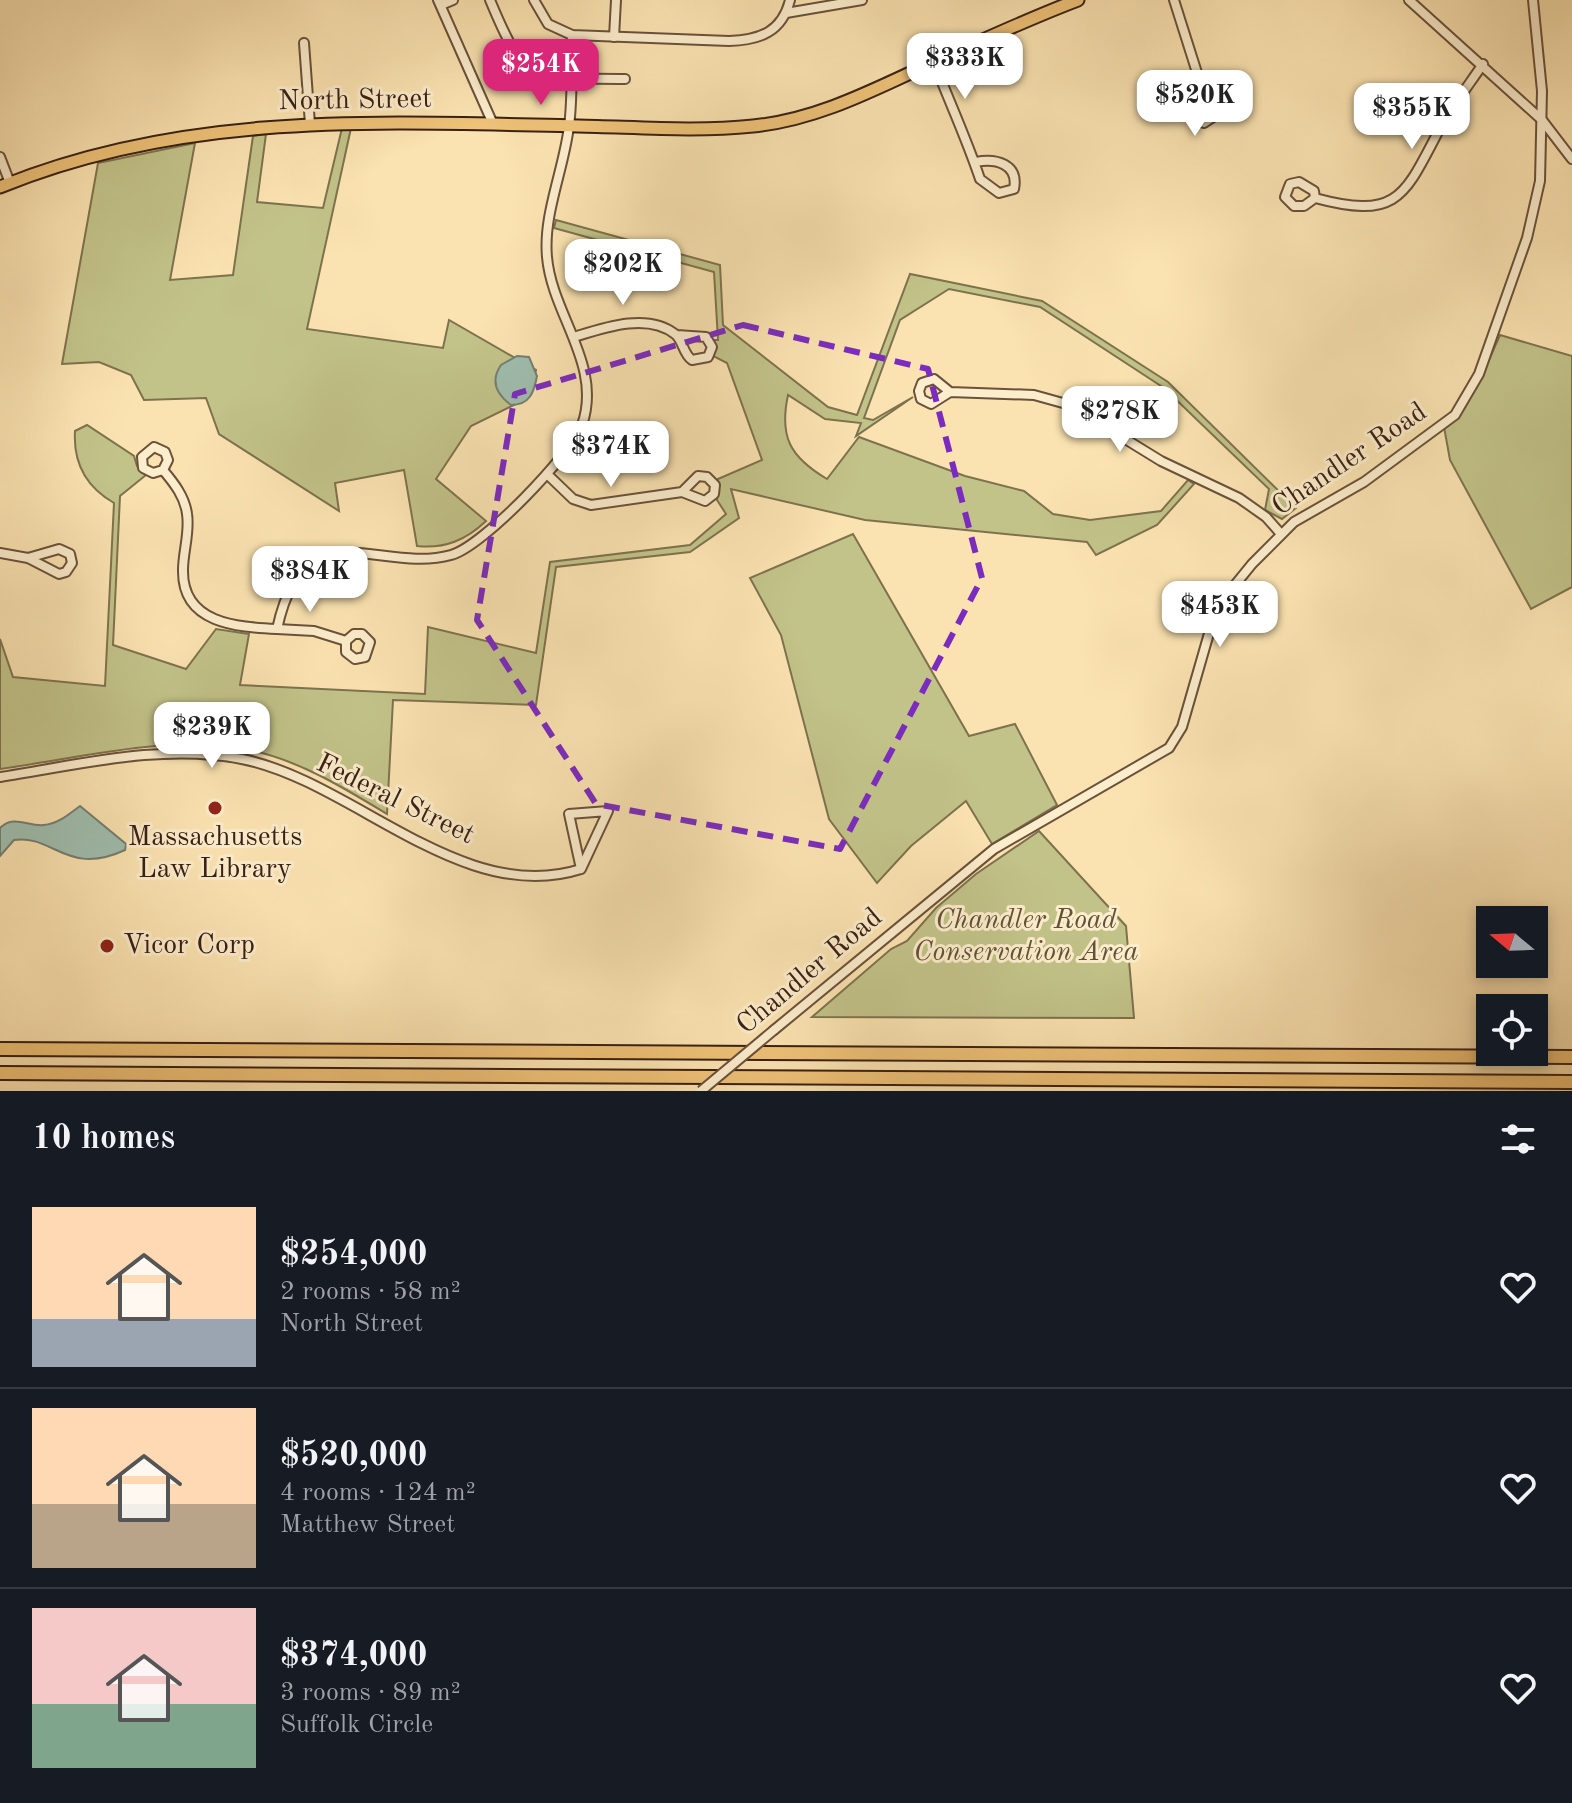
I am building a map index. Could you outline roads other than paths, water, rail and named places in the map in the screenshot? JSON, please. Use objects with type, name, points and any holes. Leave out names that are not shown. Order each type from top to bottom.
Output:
[{"type":"highway","points":[[0,1049],[1572,1057]]},
{"type":"highway","points":[[0,1073],[1572,1082]]},
{"type":"main road","name":"North Street","points":[[5,185],[135,144],[182,135],[310,124],[704,128],[789,120],[834,108],[1078,0]]},
{"type":"street","points":[[453,0],[440,3],[493,124]]},
{"type":"street","points":[[490,0],[510,49],[521,63],[542,76],[625,79]]},
{"type":"street","points":[[534,0],[548,24],[572,35],[751,40],[769,33],[786,13],[790,0]]},
{"type":"street","points":[[614,37],[616,0]]},
{"type":"street","points":[[786,13],[862,0]]},
{"type":"street","points":[[1174,0],[1199,79],[1211,90],[1216,106],[1213,117],[1204,123],[1193,120],[1182,105],[1185,85],[1199,79]]},
{"type":"street","points":[[1409,0],[1542,120],[1572,159]]},
{"type":"street","name":"Chandler Road","points":[[701,1091],[1007,840],[1169,748],[1182,727],[1208,632],[1226,596],[1281,534],[1303,516],[1364,482],[1455,415],[1466,401],[1485,359],[1536,208],[1542,120],[1533,0]]},
{"type":"street","points":[[277,629],[289,591],[300,576],[323,559],[350,551],[426,558],[464,551],[569,450],[586,412],[588,389],[574,337],[555,298],[547,248],[569,125],[572,35]]},
{"type":"street","points":[[304,43],[310,124]]},
{"type":"street","points":[[934,62],[960,132],[976,162],[980,179],[991,190],[1006,194],[1014,189],[1015,178],[1008,166],[995,160],[976,162]]},
{"type":"street","points":[[1315,198],[1370,205],[1397,198],[1412,186],[1440,129],[1483,64]]},
{"type":"street","points":[[0,157],[5,185]]},
{"type":"street","points":[[574,337],[619,323],[652,326],[677,335],[706,337],[712,347],[708,357],[698,362],[688,358],[677,335]]},
{"type":"street","points":[[950,392],[1034,395],[1070,405],[1161,461],[1239,498],[1266,517],[1281,534]]},
{"type":"street","points":[[163,470],[179,492],[187,511],[183,577],[193,602],[205,615],[221,623],[314,631],[346,641]]},
{"type":"street","points":[[547,474],[573,499],[591,505],[682,492]]},
{"type":"street","points":[[0,553],[28,558],[59,574],[66,572],[72,563],[70,554],[59,549],[28,558]]},
{"type":"street","name":"Federal Street","points":[[0,777],[171,754],[217,755],[262,764],[309,780],[413,838],[474,864],[532,876],[558,876],[581,869]]},
{"type":"street","points":[[608,811],[594,840],[581,869],[569,814],[608,811]]},
{"type":"place","name":"Massachusetts Law Library","points":[[215,808]]},
{"type":"place","name":"Vicor Corp","points":[[107,946]]},
{"type":"park label","name":"Chandler Road Conservation Area","points":[[1026,937]]}]
